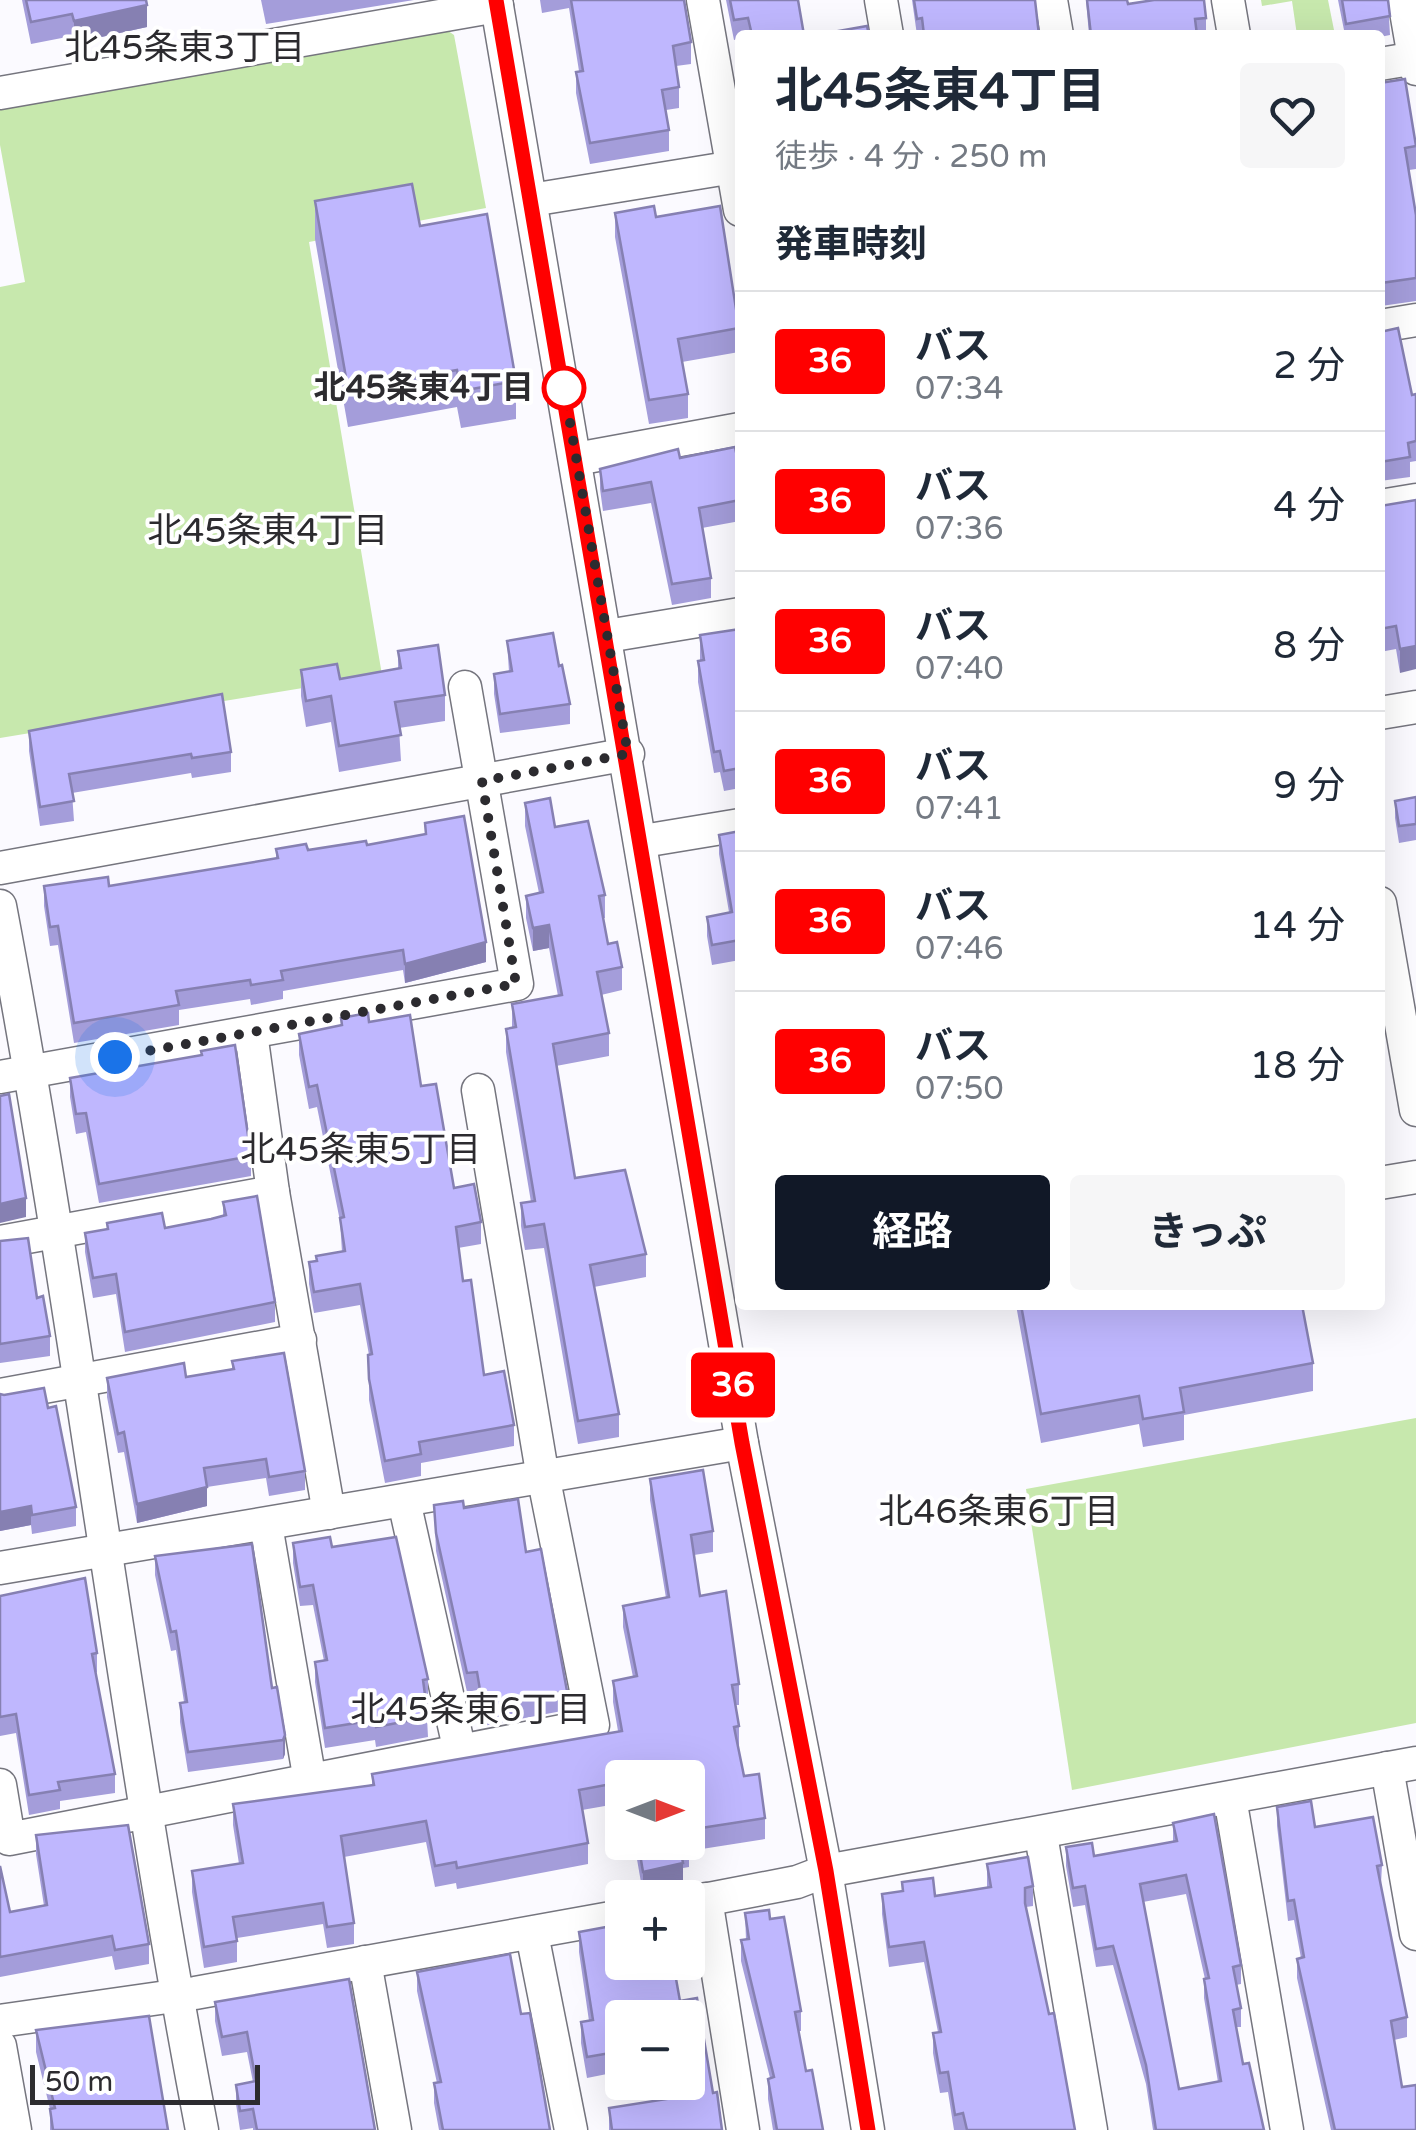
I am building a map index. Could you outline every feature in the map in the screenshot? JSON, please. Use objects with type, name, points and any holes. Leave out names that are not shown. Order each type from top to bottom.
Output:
[{"type":"street","points":[[703,0],[735,161]]},
{"type":"street","points":[[881,0],[886,30]]},
{"type":"street","points":[[1050,0],[1056,30]]},
{"type":"street","points":[[1228,0],[1233,30]]},
{"type":"street","points":[[1385,64],[1415,62],[1404,0]]},
{"type":"street","points":[[0,93],[497,3],[643,841],[728,1288],[742,1443],[826,1871],[868,2130]]},
{"type":"street","points":[[531,200],[735,166]]},
{"type":"street","points":[[1385,325],[1416,320]]},
{"type":"street","points":[[576,459],[735,430]]},
{"type":"street","points":[[1385,505],[1416,500]]},
{"type":"street","points":[[607,636],[735,615]]},
{"type":"street","points":[[15,1075],[516,984],[465,687]]},
{"type":"street","points":[[1385,712],[1416,707]]},
{"type":"street","points":[[0,868],[628,754]]},
{"type":"street","points":[[643,841],[735,826]]},
{"type":"street","points":[[0,906],[15,1075],[57,1231],[82,1381],[104,1552],[176,1996],[202,2130]]},
{"type":"street","points":[[1386,971],[1416,1110]]},
{"type":"street","points":[[251,1033],[273,1192],[330,1513]]},
{"type":"street","points":[[0,1786],[10,1839],[594,1725],[543,1477],[478,1090]]},
{"type":"street","points":[[1385,1182],[1416,1177]]},
{"type":"street","points":[[0,1242],[273,1192]]},
{"type":"street","points":[[0,1395],[300,1340]]},
{"type":"street","points":[[0,1568],[742,1443]]},
{"type":"street","points":[[404,1501],[460,1752]]},
{"type":"street","points":[[266,1524],[310,1781]]},
{"type":"street","points":[[705,1899],[798,1882],[826,1871],[1040,1835],[1401,1765],[1416,1934]]},
{"type":"street","points":[[1230,1798],[1286,2130]]},
{"type":"street","points":[[1040,1835],[1091,2130]]},
{"type":"street","points":[[0,2021],[176,1996],[605,1919]]},
{"type":"street","points":[[532,1934],[571,2130]]},
{"type":"street","points":[[705,1941],[743,2130]]},
{"type":"street","points":[[365,1962],[395,2130]]},
{"type":"street","points":[[0,2046],[15,2130]]},
{"type":"green space","points":[[1261,0],[1328,0],[1334,30],[1296,30],[1292,1],[1262,6]]},
{"type":"green space","points":[[444,28],[454,35],[486,208],[309,242],[382,675],[0,738],[0,287],[25,282],[0,145],[0,109]]},
{"type":"green space","points":[[1416,1418],[1416,1723],[1072,1790],[1026,1489]]},
{"type":"building","points":[[26,0],[146,0],[147,5],[74,21],[72,14],[31,22]]},
{"type":"building","points":[[571,0],[684,0],[691,42],[673,46],[679,87],[662,90],[669,130],[590,143],[576,72],[583,71]]},
{"type":"building","points":[[730,0],[798,0],[803,30],[751,30],[748,18],[734,20]]},
{"type":"building","points":[[914,0],[1035,0],[1038,30],[923,30],[922,18],[917,19]]},
{"type":"building","points":[[1087,0],[1127,0],[1128,4],[1204,0],[1206,18],[1195,19],[1196,30],[1090,30]]},
{"type":"building","points":[[1342,0],[1388,0],[1390,16],[1346,24]]},
{"type":"building","points":[[1405,79],[1416,146],[1405,148],[1416,215],[1416,278],[1385,282],[1385,82]]},
{"type":"building","points":[[412,184],[420,226],[487,214],[516,381],[461,391],[457,370],[348,389],[315,201]]},
{"type":"building","points":[[654,206],[656,217],[720,206],[735,302],[735,329],[678,339],[688,394],[649,400],[615,213]]},
{"type":"building","points":[[1398,328],[1412,395],[1416,394],[1416,441],[1408,443],[1410,457],[1385,461],[1385,331]]},
{"type":"building","points":[[735,447],[735,501],[699,508],[711,578],[672,584],[651,482],[603,491],[600,469],[678,449],[680,458]]},
{"type":"building","points":[[1416,500],[1416,646],[1400,649],[1396,626],[1385,628],[1385,505]]},
{"type":"building","points":[[735,630],[735,769],[724,771],[720,751],[714,752],[698,661],[704,660],[700,635]]},
{"type":"building","points":[[553,633],[570,704],[500,714],[494,674],[512,671],[507,641]]},
{"type":"building","points":[[438,645],[445,695],[395,702],[401,735],[339,746],[331,696],[306,701],[301,670],[337,664],[340,679],[401,668],[398,651]]},
{"type":"building","points":[[222,694],[231,752],[192,758],[191,754],[69,774],[74,801],[40,807],[29,731]]},
{"type":"building","points":[[1416,797],[1416,824],[1399,826],[1395,801]]},
{"type":"building","points":[[550,798],[555,827],[588,821],[605,895],[599,896],[608,944],[617,942],[622,967],[597,972],[609,1033],[553,1044],[575,1178],[625,1170],[646,1254],[590,1265],[619,1414],[578,1421],[544,1224],[525,1227],[521,1203],[535,1201],[506,1029],[516,1027],[512,1004],[562,995],[549,925],[533,928],[526,896],[543,892],[525,803]]},
{"type":"building","points":[[464,816],[486,942],[405,964],[403,950],[281,971],[283,980],[251,985],[250,980],[176,991],[179,1005],[74,1023],[58,926],[50,927],[44,886],[108,877],[109,886],[278,858],[276,849],[306,844],[308,850],[366,841],[367,845],[426,834],[425,823]]},
{"type":"building","points":[[735,832],[735,941],[712,945],[707,917],[732,912],[719,835]]},
{"type":"building","points":[[368,1013],[369,1022],[410,1015],[421,1086],[436,1084],[454,1188],[474,1184],[481,1222],[456,1227],[463,1281],[471,1280],[484,1375],[504,1371],[514,1425],[419,1442],[421,1454],[385,1461],[369,1379],[368,1355],[372,1354],[360,1284],[314,1292],[309,1262],[317,1261],[316,1256],[345,1251],[340,1218],[344,1217],[317,1085],[309,1087],[299,1034],[342,1025],[341,1018]]},
{"type":"building","points":[[235,1045],[251,1156],[99,1184],[86,1113],[76,1114],[70,1078],[202,1055],[201,1051]]},
{"type":"building","points":[[9,1094],[26,1198],[0,1204],[0,1096]]},
{"type":"building","points":[[257,1196],[275,1302],[125,1332],[116,1274],[93,1278],[85,1233],[108,1229],[107,1223],[162,1213],[165,1228],[211,1219],[226,1215],[223,1202]]},
{"type":"building","points":[[28,1238],[37,1298],[43,1296],[50,1336],[0,1344],[0,1241]]},
{"type":"building","points":[[1022,1310],[1303,1310],[1313,1363],[1180,1388],[1184,1412],[1143,1419],[1139,1396],[1041,1414]]},
{"type":"building","points":[[284,1353],[305,1471],[269,1477],[266,1459],[204,1468],[207,1487],[137,1504],[124,1432],[118,1434],[107,1378],[184,1363],[186,1377],[234,1369],[232,1361]]},
{"type":"building","points":[[44,1388],[48,1408],[56,1406],[76,1507],[32,1515],[31,1506],[0,1512],[0,1394]]},
{"type":"building","points":[[703,1470],[713,1531],[691,1535],[700,1596],[726,1591],[739,1684],[732,1685],[739,1726],[734,1727],[744,1776],[759,1774],[765,1818],[705,1827],[705,1760],[605,1760],[605,1785],[579,1790],[588,1843],[457,1868],[456,1862],[435,1866],[426,1821],[341,1836],[354,1923],[327,1927],[323,1903],[233,1917],[237,1941],[204,1947],[192,1871],[243,1863],[233,1804],[374,1785],[372,1774],[622,1731],[613,1681],[637,1676],[623,1606],[669,1597],[650,1479]]},
{"type":"building","points":[[518,1499],[526,1552],[541,1549],[567,1691],[483,1708],[477,1672],[467,1673],[436,1533],[434,1505],[463,1501],[464,1508]]},
{"type":"building","points":[[330,1537],[332,1547],[396,1537],[428,1679],[423,1680],[428,1717],[376,1727],[375,1720],[325,1728],[315,1662],[327,1660],[313,1585],[300,1587],[293,1543]]},
{"type":"building","points":[[252,1544],[272,1688],[277,1687],[285,1735],[283,1740],[188,1752],[180,1703],[187,1702],[176,1631],[171,1632],[155,1556]]},
{"type":"building","points":[[85,1578],[97,1653],[92,1654],[115,1774],[58,1782],[60,1790],[29,1795],[16,1714],[0,1717],[0,1596]]},
{"type":"building","points":[[1311,1801],[1315,1827],[1373,1817],[1382,1865],[1377,1866],[1407,2017],[1391,2021],[1402,2087],[1416,2085],[1416,2130],[1335,2130],[1297,1959],[1304,1957],[1294,1900],[1288,1901],[1277,1807]]},
{"type":"building","points":[[1214,1814],[1241,1965],[1233,1967],[1241,2008],[1233,2010],[1243,2064],[1249,2063],[1264,2130],[1156,2130],[1146,2065],[1113,1946],[1096,1949],[1085,1886],[1073,1888],[1066,1847],[1092,1843],[1094,1856],[1177,1841],[1173,1823]],"holes":[[[1186,1875],[1209,1978],[1204,1979],[1221,2081],[1179,2089],[1140,1884]]]},
{"type":"building","points":[[128,1825],[149,1944],[115,1950],[112,1936],[0,1957],[0,1866],[10,1912],[47,1905],[36,1835]]},
{"type":"building","points":[[1028,1857],[1033,1886],[1025,1888],[1025,1903],[1049,2014],[1054,2013],[1075,2130],[967,2130],[963,2113],[955,2115],[948,2072],[940,2073],[933,2033],[941,2032],[924,1942],[889,1947],[882,1894],[903,1891],[902,1882],[933,1878],[935,1896],[991,1887],[987,1864]]},
{"type":"building","points":[[641,1860],[682,1860],[683,1863],[643,1872]]},
{"type":"building","points":[[769,1910],[770,1919],[784,1917],[801,2011],[795,2012],[806,2071],[812,2070],[823,2130],[777,2130],[768,2079],[774,2077],[741,1940],[749,1939],[745,1913]]},
{"type":"building","points":[[605,1927],[605,1980],[676,1980],[680,2000],[605,2000],[605,2054],[587,2057],[581,2022],[593,2020],[579,1932]]},
{"type":"building","points":[[510,1954],[521,2014],[530,2013],[550,2130],[443,2130],[434,2083],[441,2082],[417,1972]]},
{"type":"building","points":[[349,1979],[375,2130],[257,2130],[253,2109],[240,2111],[236,2085],[256,2081],[247,2032],[222,2037],[215,2002]]},
{"type":"building","points":[[149,2016],[168,2130],[53,2130],[50,2109],[55,2108],[36,2030]]},
{"type":"building","points":[[705,2046],[722,2130],[612,2130],[609,2108],[660,2100],[705,2100]]},
{"type":"bus line","name":"36","points":[[496,0],[643,841],[742,1443],[826,1871],[868,2130]]},
{"type":"place","name":"北45条東4丁目","points":[[564,388]]},
{"type":"district","name":"北45条東3丁目","points":[[185,48]]},
{"type":"district","name":"北45条東4丁目","points":[[268,531]]},
{"type":"district","name":"北45条東5丁目","points":[[361,1150]]},
{"type":"district","name":"北46条東6丁目","points":[[999,1512]]},
{"type":"district","name":"北45条東6丁目","points":[[471,1710]]},
{"type":"route","points":[[115,1057],[516,984],[482,781],[628,754],[563,385],[564,388]]}]
